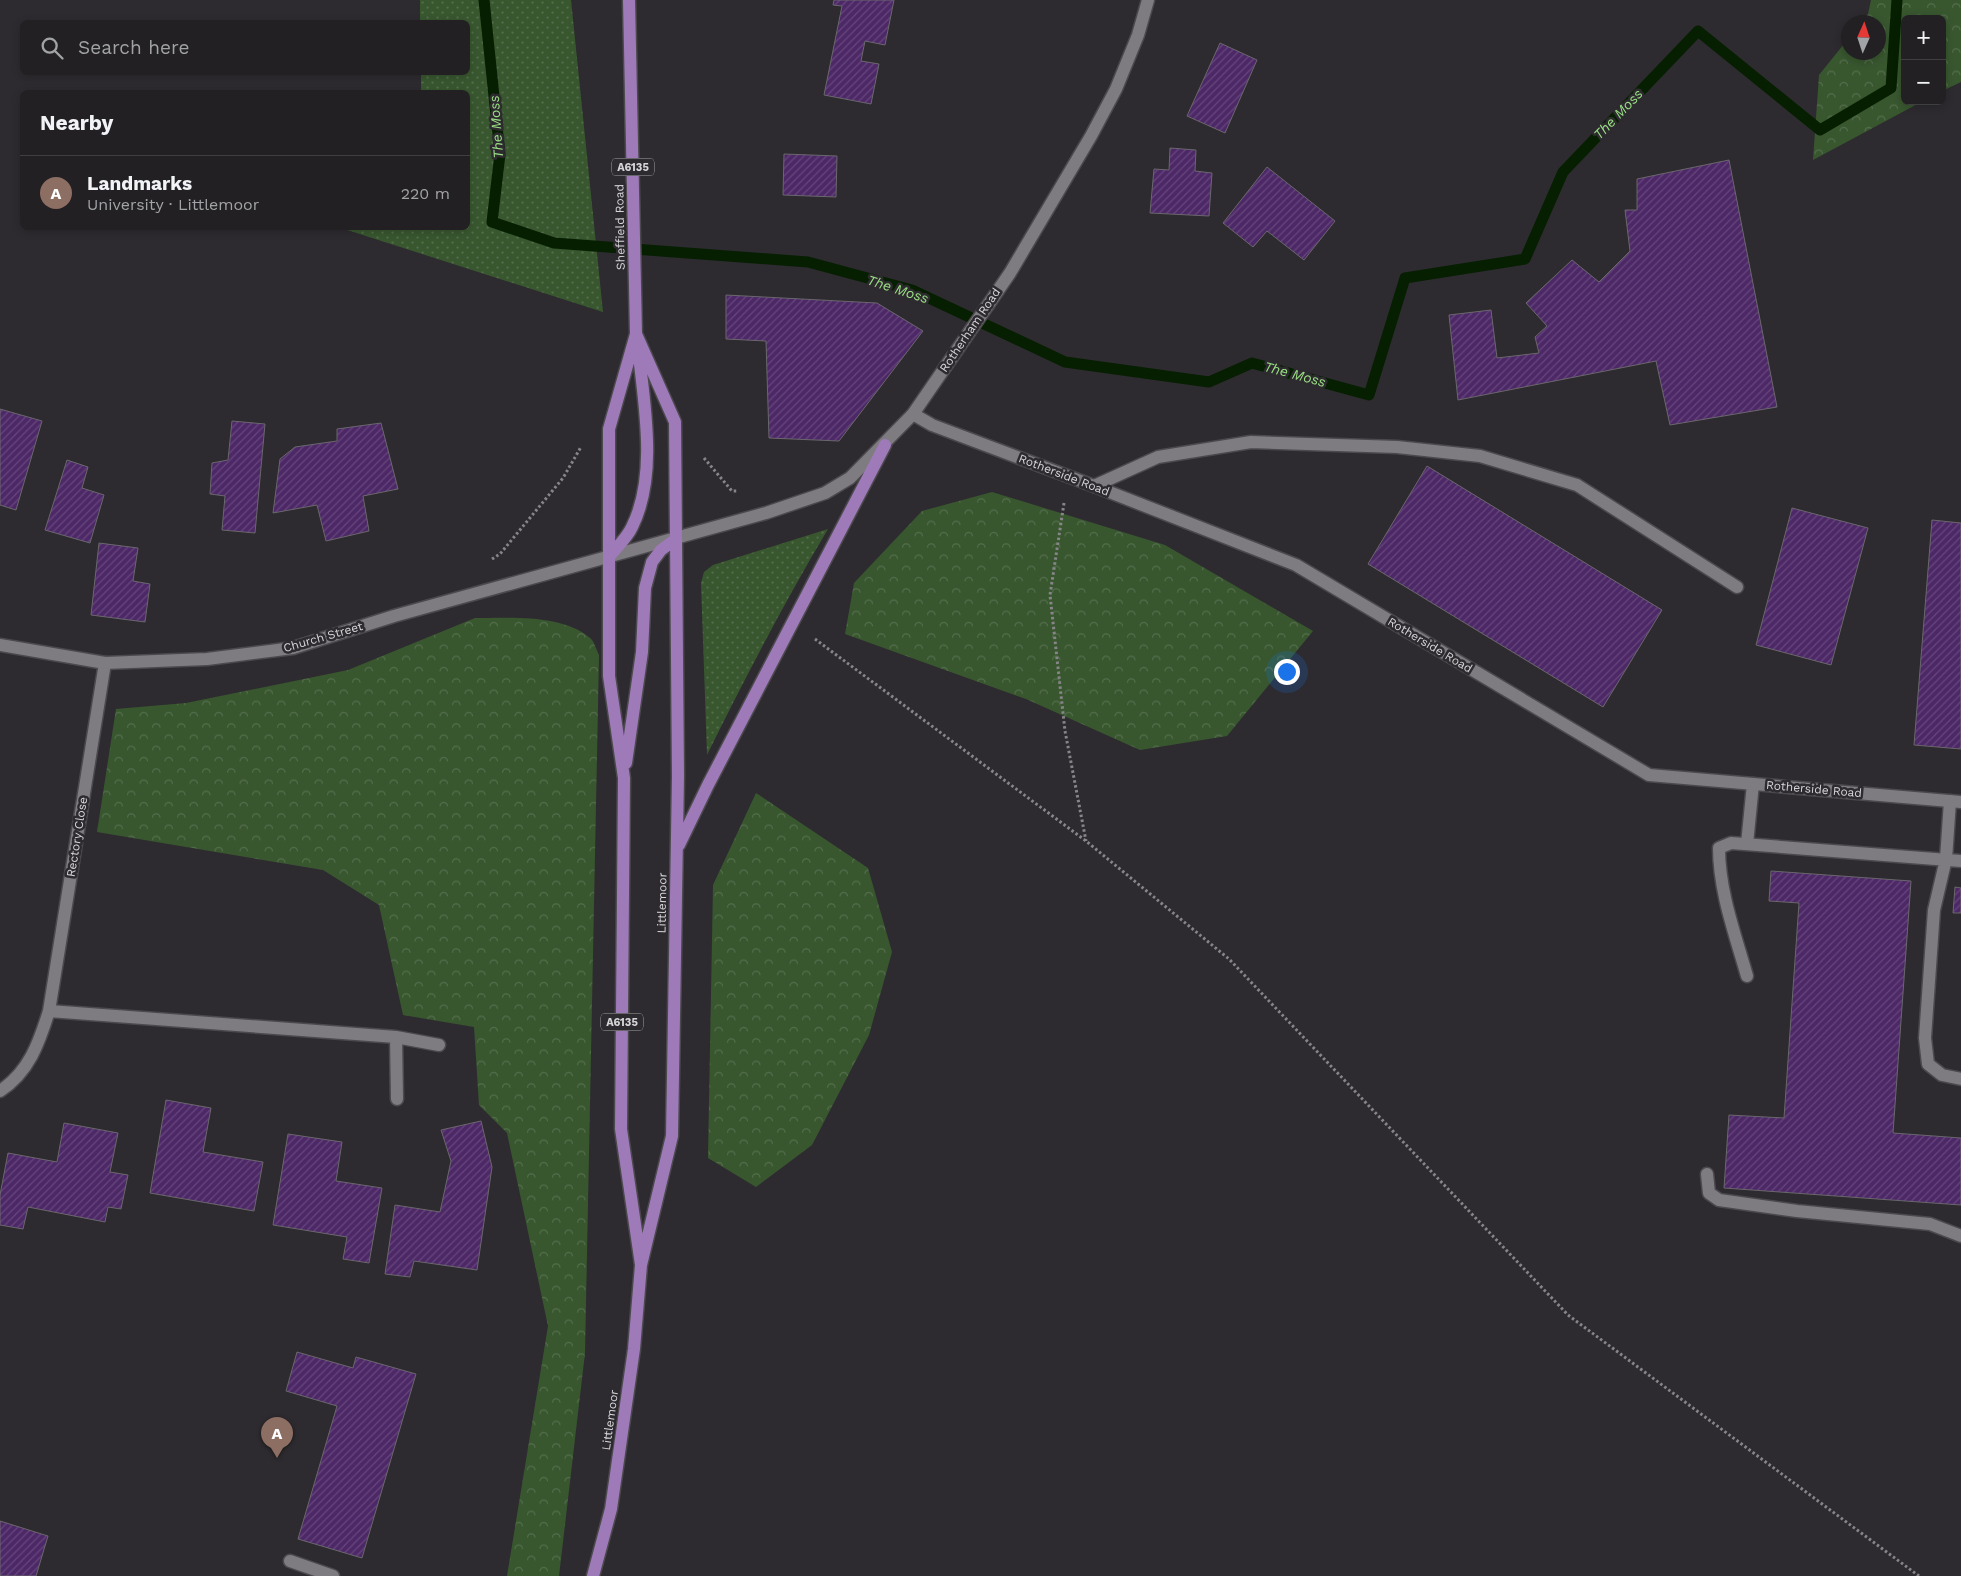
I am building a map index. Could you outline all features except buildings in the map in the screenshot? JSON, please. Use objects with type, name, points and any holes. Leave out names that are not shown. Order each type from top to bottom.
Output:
[{"type":"main road","name":"Sheffield Road","points":[[609,557],[609,429],[636,334],[629,0]]},
{"type":"main road","name":"Sheffield Road","points":[[636,334],[675,422],[676,538]]},
{"type":"main road","name":"A6135","points":[[609,557],[631,530],[638,513],[648,455],[636,334]]},
{"type":"main road","points":[[677,849],[708,785],[885,445]]},
{"type":"main road","name":"A6135","points":[[624,778],[642,652],[645,588],[652,562],[661,550],[676,538]]},
{"type":"main road","name":"Littlemoor","points":[[593,1576],[611,1509],[634,1349],[641,1265],[672,1136],[677,849],[676,538]]},
{"type":"main road","name":"Littlemoor","points":[[609,557],[610,676],[624,778],[620,1129],[641,1265]]},
{"type":"street","name":"Rotherham Road","points":[[676,538],[766,514],[826,494],[850,478],[885,445],[913,414],[1010,273],[1092,136],[1116,89],[1138,35],[1148,0]]},
{"type":"street","name":"Rotherside Road","points":[[913,414],[932,425],[1296,565],[1649,775],[1956,801]]},
{"type":"street","points":[[1094,486],[1158,457],[1251,442],[1397,448],[1480,456],[1577,485],[1737,587]]},
{"type":"street","name":"Church Street","points":[[0,646],[106,663],[206,658],[293,648],[394,616],[676,538]]},
{"type":"street","name":"Rectory Close","points":[[0,1090],[25,1069],[41,1037],[49,1011],[106,663]]},
{"type":"street","points":[[1747,844],[1753,784]]},
{"type":"street","points":[[1956,801],[1946,859],[1934,910],[1925,1038],[1928,1064],[1942,1075],[1961,1079]]},
{"type":"street","points":[[1747,976],[1726,901],[1719,863],[1719,848],[1731,843],[1961,860]]},
{"type":"street","points":[[49,1011],[396,1037],[439,1045]]},
{"type":"street","points":[[396,1037],[397,1099]]},
{"type":"street","points":[[1707,1174],[1709,1193],[1719,1200],[1797,1211],[1930,1224],[1961,1236]]},
{"type":"street","points":[[290,1561],[334,1576]]},
{"type":"path","points":[[1068,476],[1050,595],[1065,731],[1086,841]]},
{"type":"path","points":[[792,622],[1086,841],[1229,959],[1568,1315],[1919,1576]]},
{"type":"green space","points":[[420,0],[571,0],[603,312],[347,230],[470,230],[470,90],[421,90],[421,75],[470,75],[470,20],[420,20]]},
{"type":"green space","points":[[1871,0],[1961,0],[1961,82],[1946,89],[1946,15],[1901,15],[1901,105],[1916,105],[1813,160],[1819,75],[1841,48],[1841,60],[1886,60],[1886,15],[1868,14]]},
{"type":"green space","points":[[992,492],[1165,545],[1313,631],[1227,736],[1140,750],[1026,699],[845,634],[854,583],[922,511]]},
{"type":"green space","points":[[828,529],[765,641],[707,755],[701,583],[704,572],[713,565]]},
{"type":"green space","points":[[475,618],[535,619],[565,625],[579,630],[590,638],[599,655],[585,1353],[559,1576],[507,1576],[548,1326],[507,1133],[479,1105],[474,1027],[403,1015],[379,905],[323,870],[97,832],[116,709],[186,703],[348,670]]},
{"type":"green space","points":[[756,793],[868,868],[892,952],[869,1035],[812,1145],[756,1187],[708,1158],[713,885]]},
{"type":"waterway","name":"The Moss","points":[[484,0],[500,154],[492,222],[554,243],[808,262],[912,290],[1065,362],[1209,382],[1252,363],[1369,395],[1405,278],[1525,259],[1563,172],[1698,31],[1820,130],[1891,88],[1897,0]]},
{"type":"place","name":"Landmarks","points":[[277,1458]]}]
